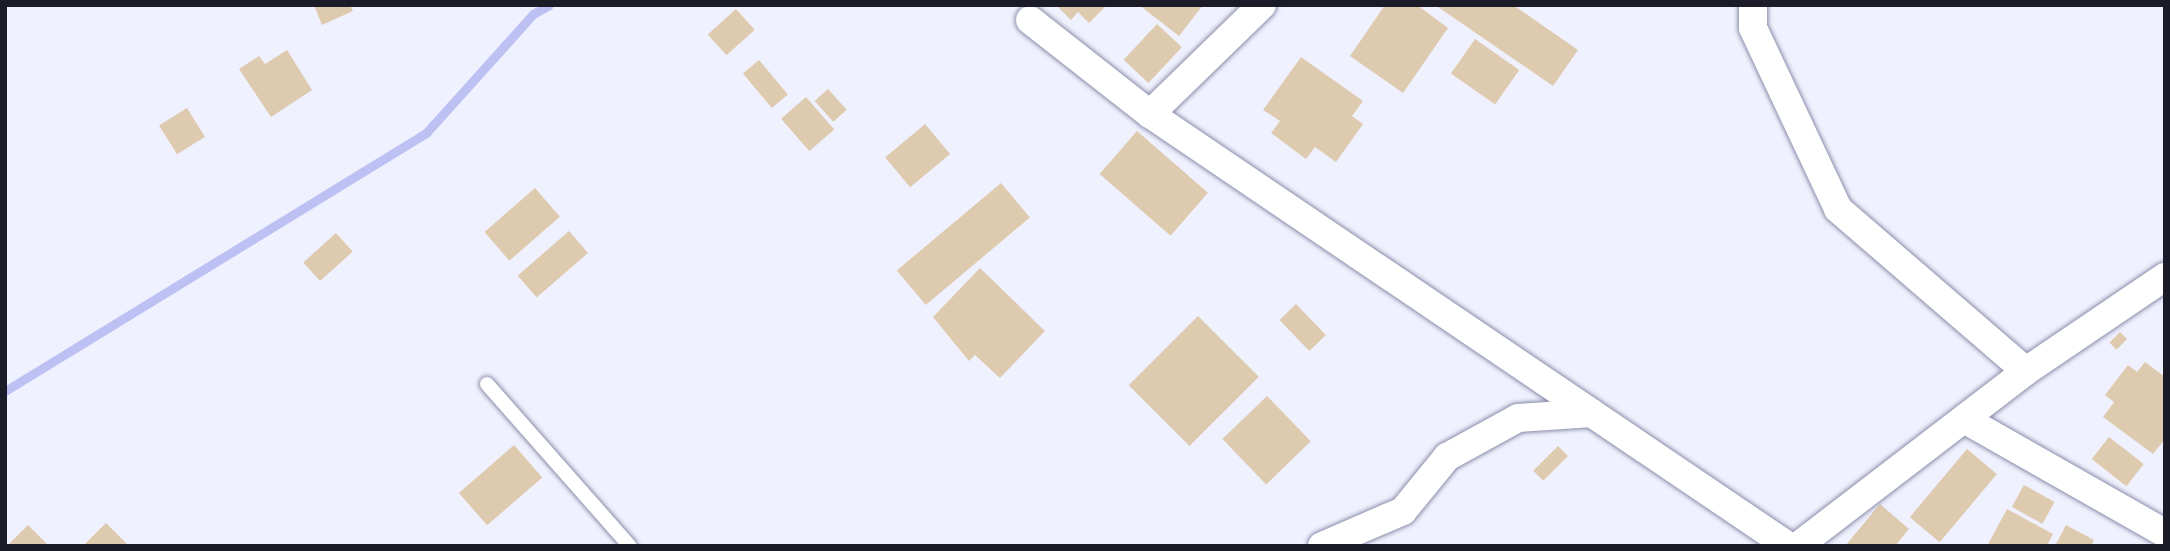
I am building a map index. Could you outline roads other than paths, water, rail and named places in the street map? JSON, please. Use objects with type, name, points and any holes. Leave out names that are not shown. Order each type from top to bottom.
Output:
[{"type":"street","points":[[1150,114],[1262,5]]},
{"type":"street","points":[[1753,5],[1753,28],[1838,209],[2026,371]]},
{"type":"street","points":[[1030,20],[1150,114],[1788,546]]},
{"type":"street","points":[[1798,546],[2026,371],[2165,277]]},
{"type":"street","points":[[1322,546],[1403,511],[1447,457],[1518,418],[1592,413]]},
{"type":"street","points":[[1964,419],[2165,533]]},
{"type":"lane","points":[[487,384],[630,546]]},
{"type":"waterway","points":[[5,391],[426,133],[533,14],[549,5]]}]
